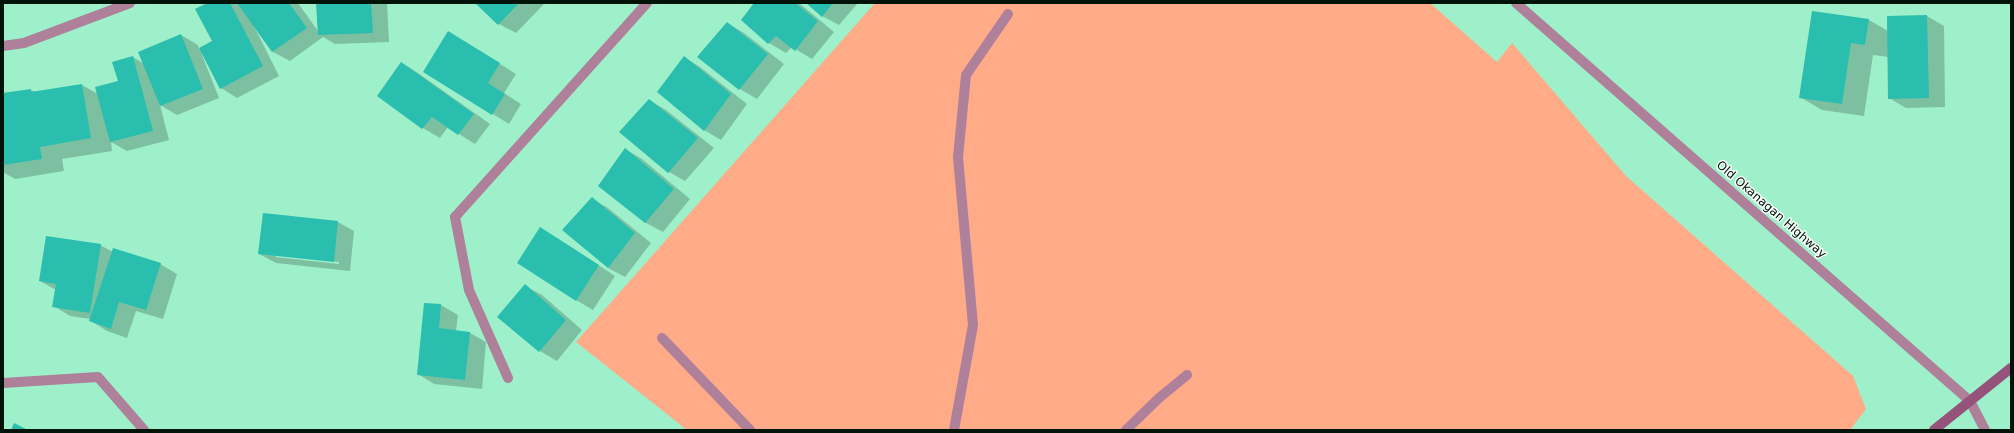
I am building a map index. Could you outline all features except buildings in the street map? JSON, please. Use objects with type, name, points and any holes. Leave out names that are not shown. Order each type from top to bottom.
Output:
[{"type":"main road","points":[[1934,430],[2011,368]]},
{"type":"street","points":[[3,46],[24,43],[130,3]]},
{"type":"street","points":[[508,378],[469,290],[455,217],[647,3]]},
{"type":"street","name":"Old Okanagan Highway","points":[[1516,3],[1970,401]]},
{"type":"street","points":[[954,430],[973,325],[958,157],[966,75],[1008,14]]},
{"type":"street","points":[[662,338],[750,430]]},
{"type":"street","points":[[1126,430],[1159,398],[1187,375]]},
{"type":"street","points":[[3,383],[98,377],[144,430]]},
{"type":"street","points":[[1970,401],[1985,430]]},
{"type":"shaded area","points":[[875,3],[1430,3],[1497,62],[1512,43],[1626,176],[1853,376],[1866,409],[1850,430],[687,430],[576,342]]}]
